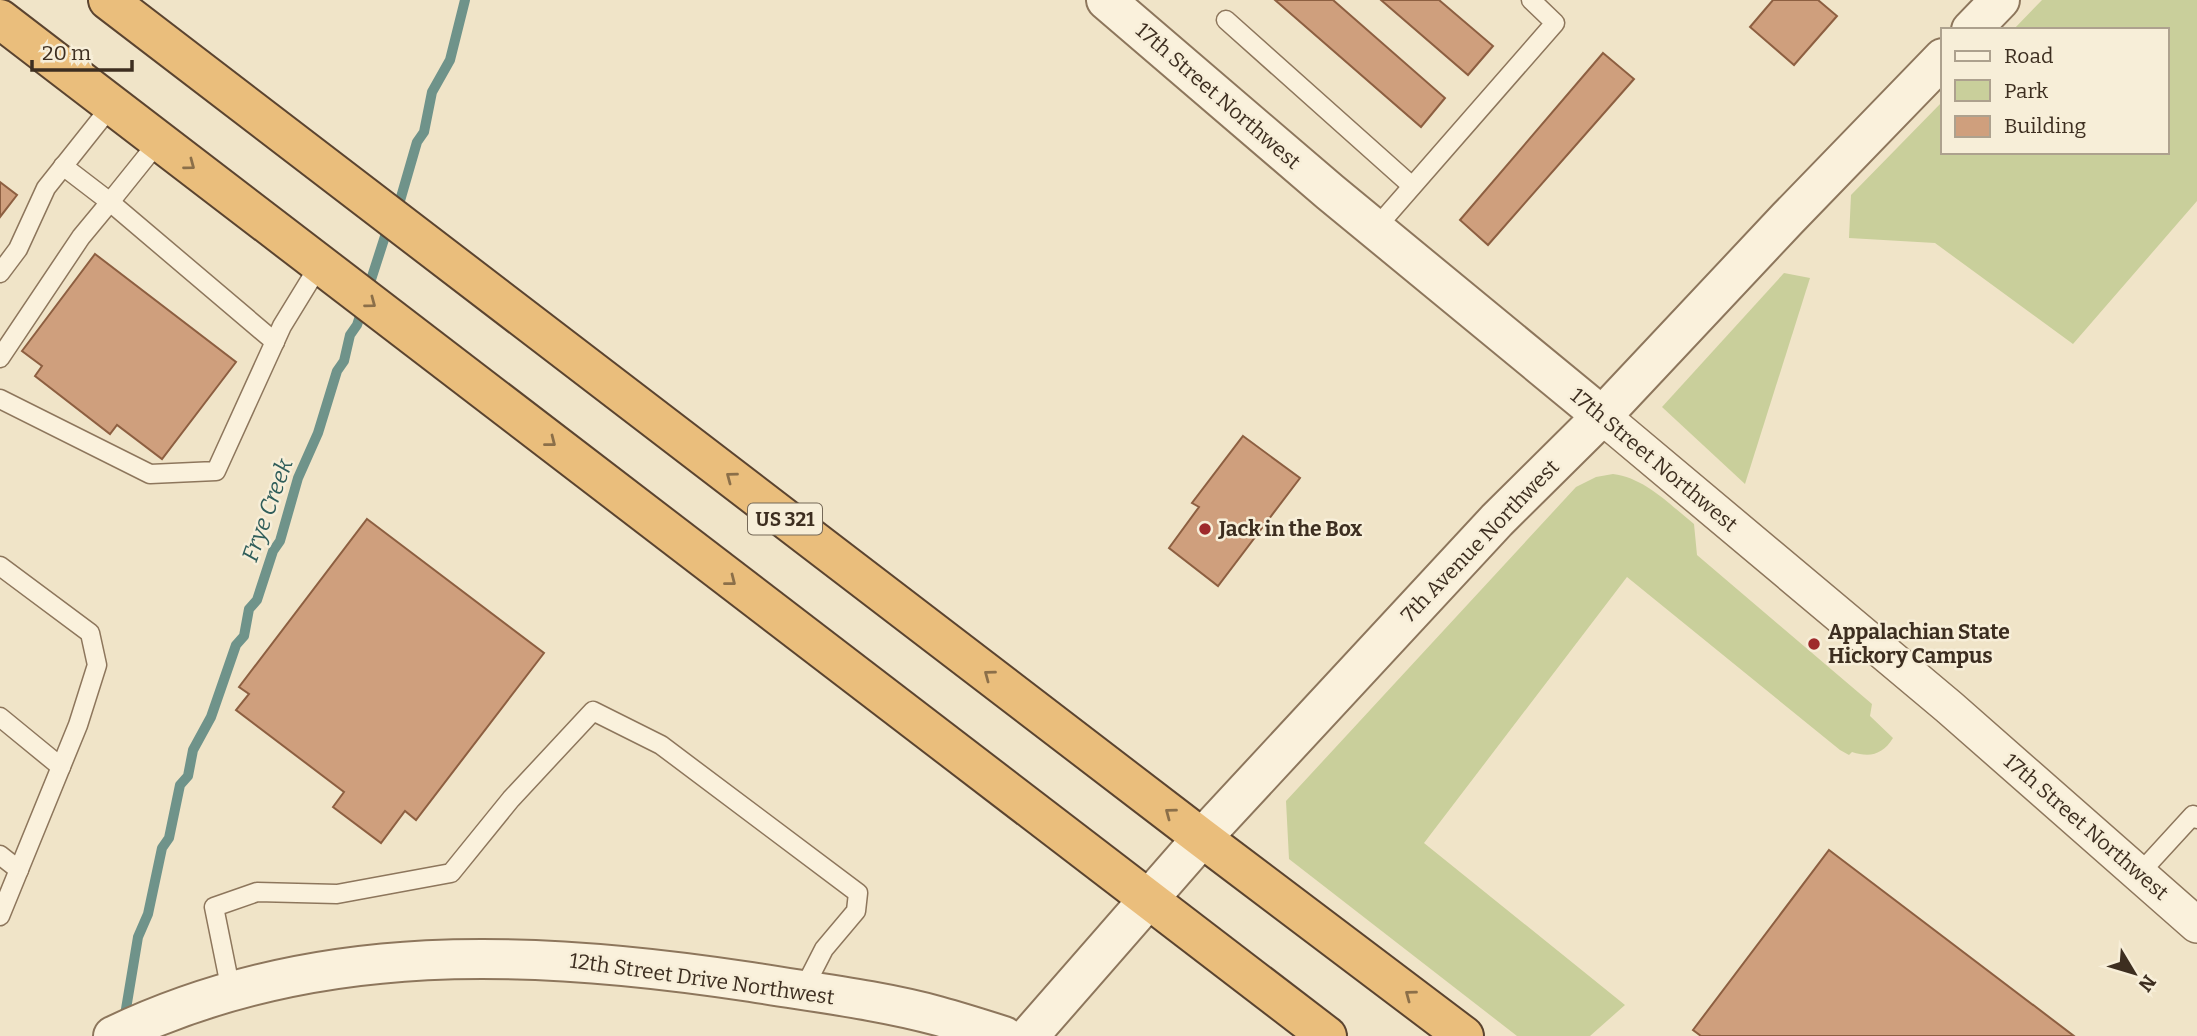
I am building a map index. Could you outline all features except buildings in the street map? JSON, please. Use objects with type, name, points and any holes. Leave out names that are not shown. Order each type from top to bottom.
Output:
[{"type":"highway","name":"US 321","points":[[108,0],[1464,1036]]},
{"type":"highway","points":[[3,16],[112,105],[1327,1036]]},
{"type":"street","name":"17th Street Northwest","points":[[1106,0],[1375,229],[1949,707],[2197,925]]},
{"type":"street","points":[[1973,28],[2000,0]]},
{"type":"street","name":"7th Avenue Northwest","points":[[1029,1036],[1202,838],[1497,520],[1602,416],[1787,218],[1941,60]]},
{"type":"street","name":"12th Street Drive Northwest","points":[[113,1036],[195,1001],[269,980],[340,967],[436,959],[502,958],[567,960],[685,972],[803,990],[936,1016],[1004,1036]]},
{"type":"lane","points":[[1375,229],[1555,23],[1531,0]]},
{"type":"lane","points":[[1227,20],[1412,186]]},
{"type":"lane","points":[[0,273],[18,249],[46,188],[112,105]]},
{"type":"lane","points":[[0,358],[81,237],[159,141]]},
{"type":"lane","points":[[63,166],[110,202],[275,342]]},
{"type":"lane","points":[[0,400],[150,474],[216,471],[282,326],[320,264]]},
{"type":"lane","points":[[0,566],[89,633],[97,665],[78,725],[0,916]]},
{"type":"lane","points":[[232,991],[214,907],[257,892],[337,894],[451,873],[511,799],[593,711],[661,745],[858,893],[856,911],[824,949],[803,990]]},
{"type":"lane","points":[[0,717],[61,767]]},
{"type":"lane","points":[[2139,874],[2193,815],[2197,819]]},
{"type":"lane","points":[[0,855],[19,870]]},
{"type":"green space","points":[[2042,0],[2197,0],[2197,201],[2073,344],[1935,243],[1849,238],[1851,195],[1941,103],[1941,154],[2169,154],[2169,28],[2015,28]]},
{"type":"green space","points":[[1784,273],[1810,278],[1745,484],[1662,407]]},
{"type":"green space","points":[[1613,474],[1625,476],[1646,486],[1694,524],[1697,555],[1872,704],[1870,716],[1893,738],[1885,748],[1876,753],[1865,755],[1852,752],[1849,755],[1840,750],[1627,577],[1424,843],[1625,1005],[1590,1036],[1517,1036],[1289,859],[1286,801],[1576,487],[1596,477]]},
{"type":"waterway","name":"Frye Creek","points":[[397,211],[417,142],[424,132],[432,92],[450,60],[465,0]]},
{"type":"waterway","name":"Frye Creek","points":[[368,289],[388,227]]},
{"type":"waterway","name":"Frye Creek","points":[[124,1021],[138,937],[148,914],[162,848],[169,838],[180,785],[188,776],[193,750],[211,717],[236,645],[244,636],[249,609],[257,600],[273,551],[280,541],[298,478],[318,433],[337,371],[344,361],[350,335],[357,325],[363,307]]},
{"type":"place","name":"Jack in the Box","points":[[1205,529]]},
{"type":"place","name":"Appalachian State Hickory Campus","points":[[1814,644]]}]
